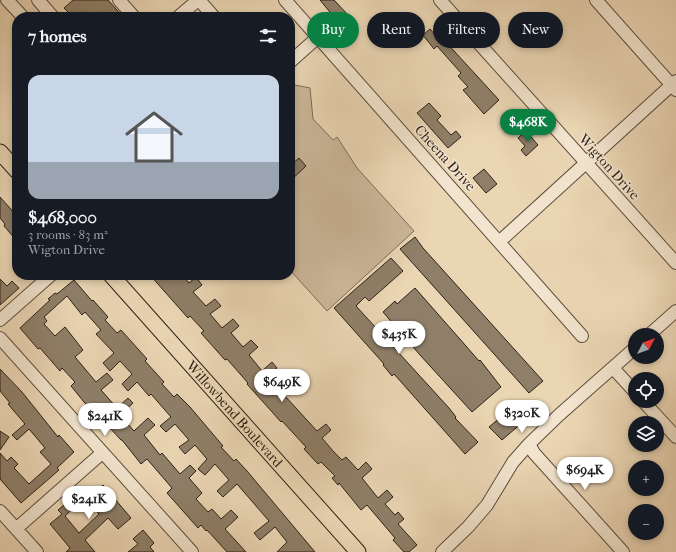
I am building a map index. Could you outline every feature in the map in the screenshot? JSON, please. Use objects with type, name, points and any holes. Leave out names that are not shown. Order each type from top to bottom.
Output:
[{"type":"main road","points":[[0,152],[12,165]]},
{"type":"main road","name":"Willowbend Boulevard","points":[[115,280],[358,552]]},
{"type":"street","points":[[7,0],[18,12]]},
{"type":"street","points":[[38,0],[49,12]]},
{"type":"street","points":[[119,0],[130,12]]},
{"type":"street","points":[[184,12],[198,0],[209,12]]},
{"type":"street","name":"Cheena Drive","points":[[285,0],[307,25]]},
{"type":"street","name":"Wigton Drive","points":[[440,0],[676,263]]},
{"type":"street","points":[[499,242],[675,85],[596,0]]},
{"type":"street","points":[[295,58],[307,47]]},
{"type":"street","name":"Cheena Drive","points":[[328,48],[582,336]]},
{"type":"street","points":[[0,320],[45,280]]},
{"type":"street","points":[[657,328],[676,311]]},
{"type":"street","points":[[0,338],[192,552]]},
{"type":"street","points":[[442,552],[468,527],[487,505],[513,462],[529,444],[559,415],[628,354]]},
{"type":"street","points":[[613,368],[628,384]]},
{"type":"street","points":[[649,408],[676,437]]},
{"type":"street","points":[[529,444],[534,453],[623,552]]},
{"type":"street","points":[[16,528],[102,453]]},
{"type":"street","points":[[0,511],[37,552]]},
{"type":"shaded area","points":[[295,85],[310,88],[313,119],[333,140],[337,137],[357,168],[414,231],[327,311],[295,276]]},
{"type":"building","points":[[73,0],[108,0],[119,12],[68,12],[64,8]]},
{"type":"building","points":[[320,0],[334,0],[345,12],[330,12]]},
{"type":"building","points":[[430,29],[433,32],[433,48],[425,38],[425,33]]},
{"type":"building","points":[[439,48],[451,48],[499,100],[484,114],[463,90],[468,87],[458,76],[461,73]]},
{"type":"building","points":[[429,103],[441,116],[437,120],[451,135],[456,131],[461,137],[448,148],[417,113]]},
{"type":"building","points":[[526,131],[538,145],[526,156],[521,150],[525,146],[518,138]]},
{"type":"building","points":[[299,158],[306,166],[295,176],[295,162]]},
{"type":"building","points":[[484,169],[497,184],[486,193],[473,178]]},
{"type":"building","points":[[0,197],[12,210],[12,235],[4,226],[5,224],[0,218]]},
{"type":"building","points":[[415,237],[423,248],[543,381],[529,393],[400,249]]},
{"type":"building","points":[[391,258],[403,271],[369,301],[365,297],[356,306],[478,442],[465,454],[394,374],[392,376],[383,365],[384,364],[334,308]]},
{"type":"building","points":[[0,279],[7,286],[12,281],[19,288],[0,305]]},
{"type":"building","points":[[74,280],[108,317],[105,320],[117,333],[121,330],[147,359],[145,361],[164,382],[162,384],[174,397],[177,394],[190,407],[223,446],[221,447],[234,461],[236,459],[247,471],[315,552],[277,552],[287,542],[275,527],[260,540],[254,533],[269,521],[237,484],[223,497],[217,491],[229,480],[215,464],[205,475],[198,469],[207,459],[195,445],[185,454],[179,447],[189,440],[175,424],[166,432],[160,426],[171,417],[151,394],[149,396],[137,382],[128,391],[122,384],[132,374],[120,361],[110,371],[103,363],[114,353],[96,334],[101,330],[85,312],[82,315],[67,296],[44,317],[47,321],[44,324],[55,336],[65,327],[83,350],[75,357],[96,382],[107,373],[113,380],[101,390],[117,408],[128,398],[133,403],[120,415],[134,431],[148,418],[155,425],[144,435],[160,455],[162,453],[180,474],[190,465],[196,471],[189,478],[202,493],[196,499],[208,512],[212,509],[221,519],[231,510],[238,517],[225,529],[246,552],[227,552],[201,525],[198,528],[167,493],[172,488],[147,459],[141,464],[122,440],[84,402],[71,386],[75,382],[62,368],[60,371],[20,328],[50,300],[48,299],[55,293],[57,294]]},
{"type":"building","points":[[154,280],[186,280],[189,283],[192,280],[198,280],[202,285],[193,292],[206,306],[215,299],[221,306],[210,314],[222,328],[233,319],[239,326],[231,333],[243,347],[251,340],[258,347],[249,355],[262,371],[272,362],[277,368],[274,370],[286,384],[290,381],[295,389],[285,396],[317,431],[326,424],[331,430],[322,438],[333,451],[342,460],[346,457],[358,470],[366,462],[372,469],[362,478],[378,498],[387,490],[393,497],[385,504],[395,515],[398,512],[404,519],[398,524],[417,545],[409,552],[404,552],[393,540],[395,538],[367,505],[361,510],[339,483],[338,485],[332,478],[335,476],[321,462],[318,464],[304,449],[306,447],[282,421],[281,422],[227,359],[225,360],[201,333],[204,331],[190,316],[188,318]]},
{"type":"building","points":[[415,288],[479,361],[480,360],[501,387],[472,412],[383,312],[395,301],[397,304]]},
{"type":"building","points":[[0,369],[22,392],[58,437],[59,435],[74,452],[57,468],[59,470],[21,503],[0,479],[0,453],[7,461],[11,457],[18,464],[14,468],[29,484],[51,464],[40,452],[45,448],[29,429],[17,440],[12,435],[25,424],[8,404],[10,403],[0,391]]},
{"type":"building","points":[[512,408],[523,422],[502,440],[489,427]]},
{"type":"building","points":[[0,431],[9,437],[0,450]]},
{"type":"building","points":[[103,485],[131,518],[118,529],[108,518],[85,540],[95,552],[66,552],[70,548],[50,524],[62,514],[58,510],[75,496],[80,502],[65,516],[79,533],[99,514],[91,504],[97,499],[93,494]]},
{"type":"building","points":[[143,530],[154,543],[150,547],[154,552],[128,552],[138,544],[133,539]]}]
